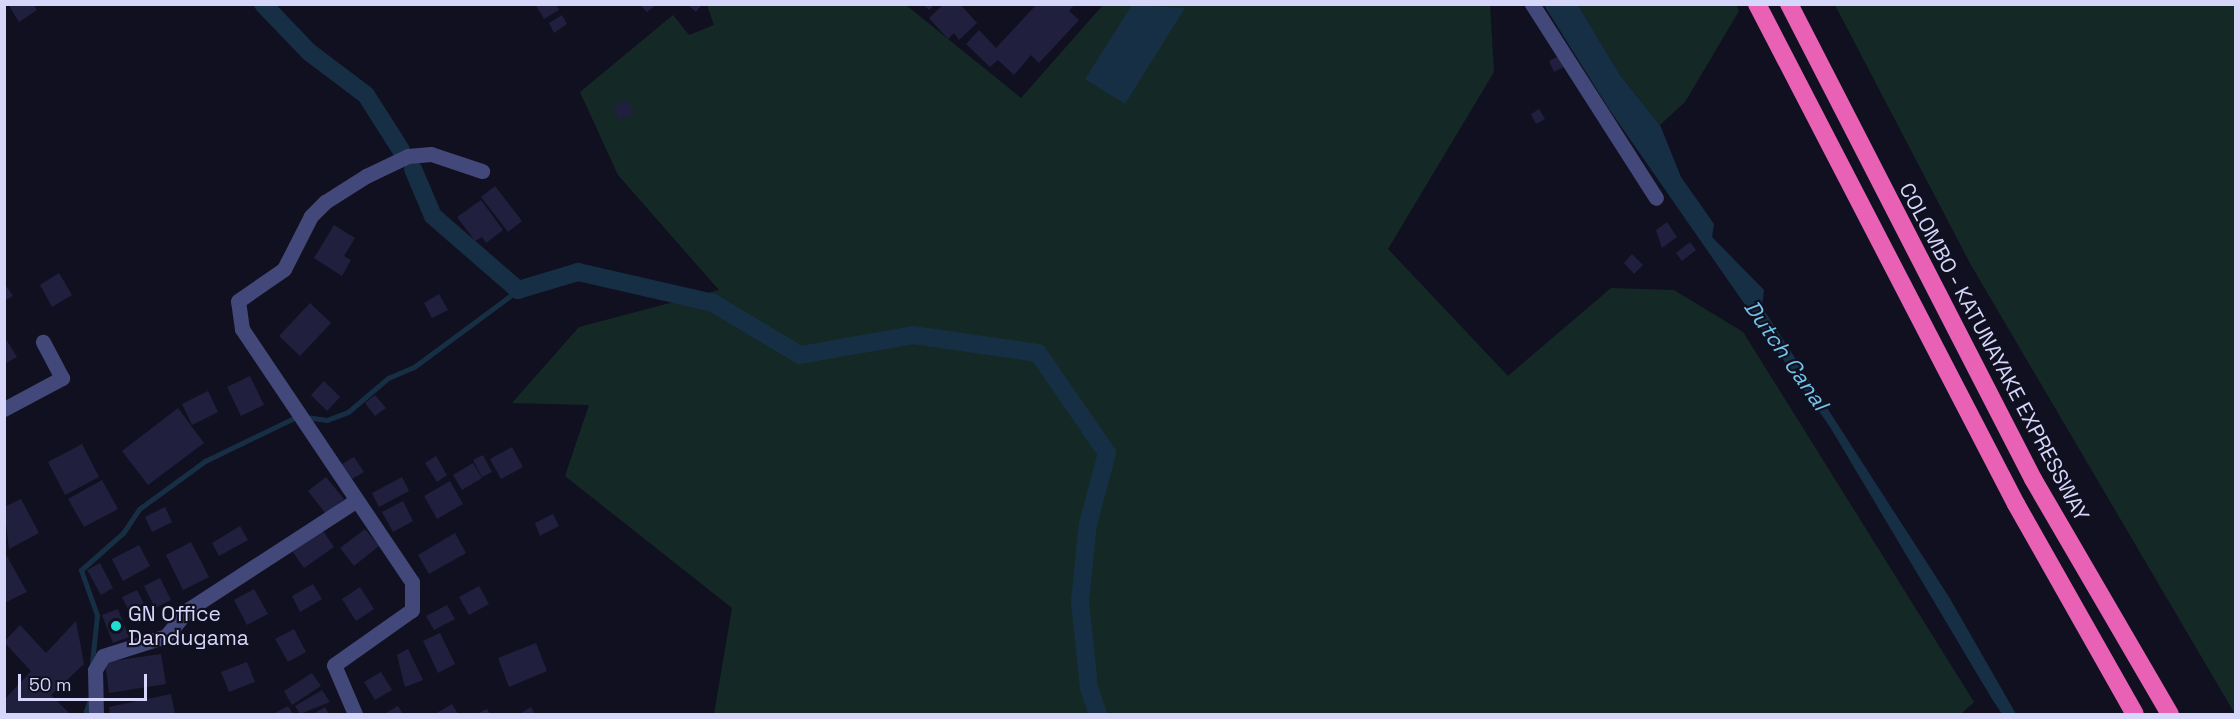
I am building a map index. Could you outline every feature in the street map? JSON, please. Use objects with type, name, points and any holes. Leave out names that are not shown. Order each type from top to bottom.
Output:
[{"type":"highway","points":[[1757,4],[2010,494],[2135,714]]},
{"type":"highway","name":"COLOMBO - KATUNAYAKE EXPRESSWAY","points":[[1789,4],[2033,479],[2170,714]]},
{"type":"street","points":[[1532,4],[1656,198]]},
{"type":"street","points":[[355,714],[334,665],[400,621],[415,603],[412,582],[355,501],[242,329],[238,301],[284,269],[306,224],[325,202],[366,176],[408,156],[431,154],[482,171]]},
{"type":"street","points":[[4,409],[62,378],[43,342]]},
{"type":"street","points":[[96,714],[95,670],[104,656],[166,636],[189,609],[355,501]]},
{"type":"green space","points":[[1736,4],[1739,11],[1685,102],[1660,125],[1620,75],[1578,5]]},
{"type":"green space","points":[[707,5],[906,5],[1021,98],[1103,5],[1490,5],[1494,72],[1388,249],[1508,376],[1611,288],[1674,290],[1743,332],[1974,702],[1961,714],[714,714],[732,608],[565,476],[589,405],[512,403],[579,327],[719,290],[618,175],[580,92],[673,15],[689,35],[714,25]]},
{"type":"green space","points":[[1835,5],[2235,5],[2235,714],[1971,265]]},
{"type":"water","points":[[1132,5],[1185,8],[1125,104],[1085,79]]},
{"type":"water","name":"Dutch Canal","points":[[1544,5],[1578,5],[1620,75],[1660,125],[1681,177],[1714,224],[1712,237],[1764,290],[1762,307],[1949,597],[2016,714],[2002,714],[1992,699],[1830,427],[1609,109]]},
{"type":"building","points":[[8,4],[33,4],[37,10],[19,22]]},
{"type":"building","points":[[535,4],[556,4],[559,10],[544,19]]},
{"type":"building","points":[[687,4],[702,4],[696,12]]},
{"type":"building","points":[[923,4],[935,4],[929,10]]},
{"type":"building","points":[[944,4],[960,4],[977,23],[959,40],[954,33],[948,39],[929,18]]},
{"type":"building","points":[[1037,4],[1075,4],[1069,11],[1079,20],[1039,63],[1031,55],[1014,75],[998,60],[990,67],[966,44],[979,30],[996,48]]},
{"type":"building","points":[[640,5],[656,5],[647,12]]},
{"type":"building","points":[[562,15],[567,24],[554,33],[549,23]]},
{"type":"building","points":[[1561,55],[1566,66],[1554,72],[1549,61]]},
{"type":"building","points":[[627,99],[634,113],[619,120],[613,106]]},
{"type":"building","points":[[1539,109],[1545,119],[1536,124],[1531,114]]},
{"type":"building","points":[[495,186],[522,221],[508,232],[481,197]]},
{"type":"building","points":[[481,200],[503,230],[486,243],[482,237],[475,241],[457,217]]},
{"type":"building","points":[[1667,222],[1677,237],[1662,248],[1656,230]]},
{"type":"building","points":[[334,225],[355,238],[344,256],[351,260],[342,276],[314,258]]},
{"type":"building","points":[[1690,242],[1696,250],[1682,261],[1676,253]]},
{"type":"building","points":[[1632,254],[1643,265],[1634,274],[1624,263]]},
{"type":"building","points":[[59,273],[72,295],[52,307],[40,285]]},
{"type":"building","points":[[4,283],[13,296],[4,301]]},
{"type":"building","points":[[439,294],[448,310],[432,318],[424,303]]},
{"type":"building","points":[[310,303],[331,323],[300,356],[279,336]]},
{"type":"building","points":[[4,336],[17,357],[4,364]]},
{"type":"building","points":[[250,376],[264,405],[241,416],[227,387]]},
{"type":"building","points":[[324,381],[340,397],[327,411],[311,395]]},
{"type":"building","points":[[208,391],[218,412],[192,425],[182,404]]},
{"type":"building","points":[[375,395],[386,408],[375,416],[365,403]]},
{"type":"building","points":[[178,408],[204,443],[148,485],[122,451]]},
{"type":"building","points":[[82,444],[99,477],[65,495],[48,462]]},
{"type":"building","points":[[512,447],[523,467],[501,479],[490,459]]},
{"type":"building","points":[[483,455],[492,472],[482,477],[473,460]]},
{"type":"building","points":[[436,456],[447,475],[437,482],[425,463]]},
{"type":"building","points":[[354,457],[364,472],[352,479],[342,464]]},
{"type":"building","points":[[473,463],[482,478],[462,490],[453,475]]},
{"type":"building","points":[[326,477],[344,499],[326,514],[308,491]]},
{"type":"building","points":[[402,477],[409,491],[379,507],[372,493]]},
{"type":"building","points":[[102,480],[118,509],[84,527],[68,499]]},
{"type":"building","points":[[450,481],[463,504],[437,519],[424,496]]},
{"type":"building","points":[[21,499],[39,533],[9,549],[4,507]]},
{"type":"building","points":[[403,501],[413,521],[393,532],[382,512]]},
{"type":"building","points":[[165,507],[172,522],[152,532],[145,517]]},
{"type":"building","points":[[553,514],[559,526],[540,536],[535,523]]},
{"type":"building","points":[[240,526],[248,540],[219,556],[212,543]]},
{"type":"building","points":[[365,529],[379,546],[354,566],[340,548]]},
{"type":"building","points":[[323,531],[334,547],[304,568],[292,551]]},
{"type":"building","points":[[455,533],[466,553],[429,574],[418,555]]},
{"type":"building","points":[[191,542],[209,577],[183,590],[166,555]]},
{"type":"building","points":[[139,545],[150,566],[123,581],[112,559]]},
{"type":"building","points":[[4,551],[27,592],[4,603]]},
{"type":"building","points":[[100,563],[113,588],[101,595],[87,570]]},
{"type":"building","points":[[160,578],[171,600],[155,608],[144,586]]},
{"type":"building","points":[[313,584],[322,599],[300,612],[292,596]]},
{"type":"building","points":[[479,586],[489,604],[469,615],[459,597]]},
{"type":"building","points":[[360,587],[374,609],[356,621],[342,599]]},
{"type":"building","points":[[254,589],[268,614],[247,625],[234,600]]},
{"type":"building","points":[[137,590],[144,604],[129,611],[122,597]]},
{"type":"building","points":[[447,605],[455,619],[434,630],[426,616]]},
{"type":"building","name":"GN Office Dandugama","points":[[118,609],[129,637],[113,643],[102,615]]},
{"type":"building","points":[[76,621],[84,664],[51,695],[70,714],[4,714],[4,700],[31,671],[4,642],[20,625],[46,653]]},
{"type":"building","points":[[294,629],[306,652],[288,662],[275,639]]},
{"type":"building","points":[[440,633],[455,664],[438,673],[423,641]]},
{"type":"building","points":[[536,643],[547,671],[509,687],[498,658]]},
{"type":"building","points":[[408,649],[423,680],[405,687],[397,655]]},
{"type":"building","points":[[161,654],[166,684],[109,693],[105,662]]},
{"type":"building","points":[[247,662],[255,682],[229,692],[221,672]]},
{"type":"building","points":[[381,672],[392,690],[375,700],[364,682]]},
{"type":"building","points":[[312,673],[321,686],[292,705],[284,691]]},
{"type":"building","points":[[322,690],[330,702],[300,714],[295,706]]},
{"type":"building","points":[[171,694],[175,714],[110,714],[109,707]]},
{"type":"building","points":[[452,704],[458,714],[435,714]]},
{"type":"building","points":[[288,706],[293,714],[273,714]]},
{"type":"building","points":[[398,706],[403,714],[384,714]]},
{"type":"building","points":[[325,707],[329,714],[313,714]]},
{"type":"building","points":[[531,707],[535,714],[519,714]]},
{"type":"building","points":[[487,709],[490,714],[477,714]]},
{"type":"waterway","points":[[263,4],[309,52],[366,95],[401,150]]},
{"type":"waterway","points":[[413,169],[433,216],[518,290],[578,272],[713,303],[800,355],[913,335],[1038,353],[1107,453],[1088,524],[1080,601],[1089,688],[1098,714]]},
{"type":"waterway","points":[[92,663],[97,615],[81,570],[123,533],[139,509],[205,461],[298,416],[327,420],[348,412],[388,378],[414,367],[518,290]]},
{"type":"waterway","points":[[85,714],[89,702]]},
{"type":"place","name":"GN Office Dandugama","points":[[116,626]]}]
